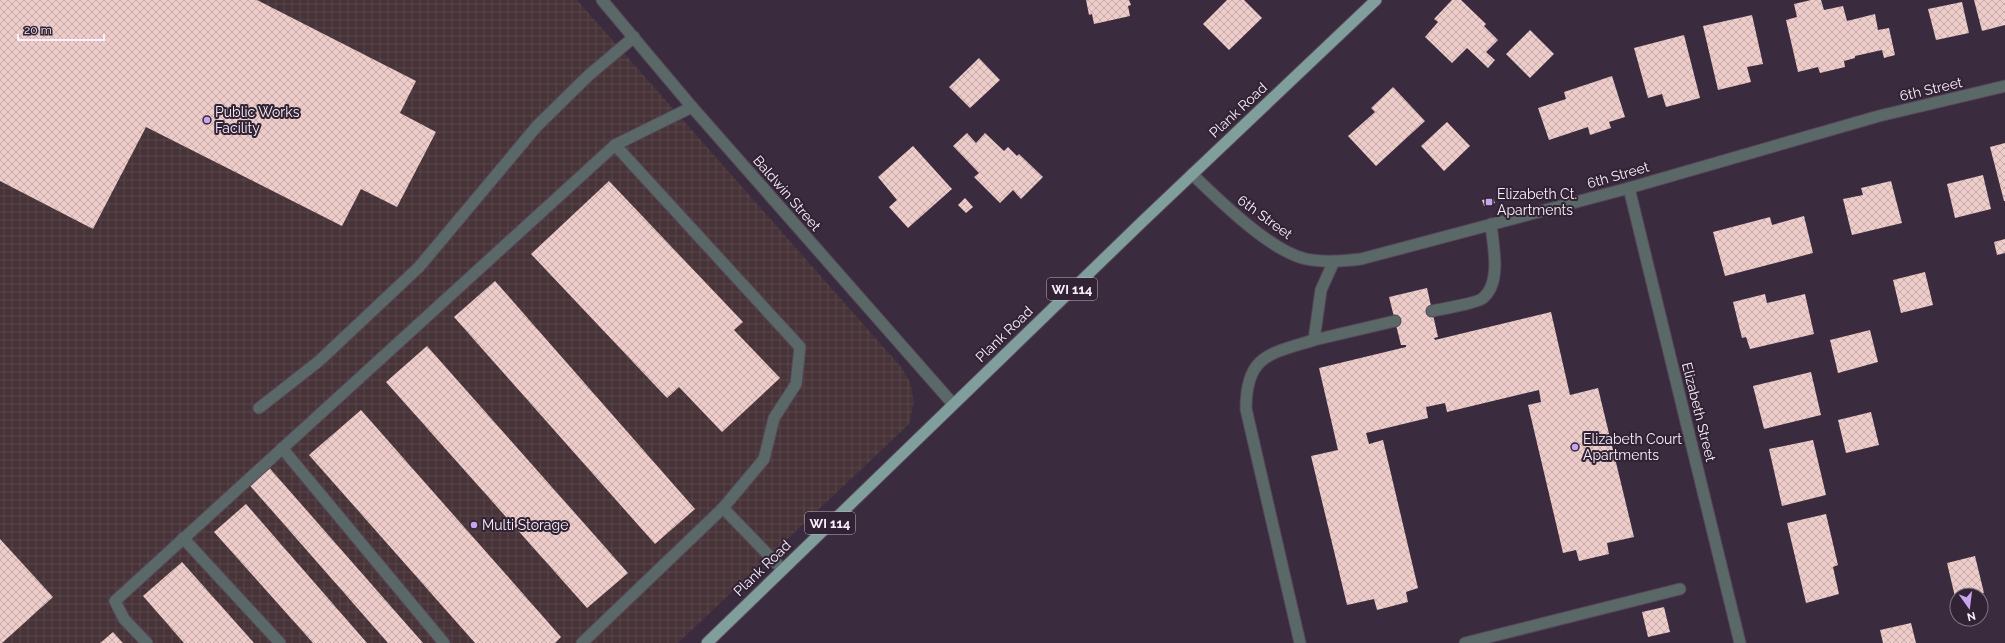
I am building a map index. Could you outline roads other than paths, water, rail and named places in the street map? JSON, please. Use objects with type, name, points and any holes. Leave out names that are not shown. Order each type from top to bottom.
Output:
[{"type":"main road","name":"Plank Road","points":[[707,643],[1192,174],[1376,0]]},
{"type":"street","name":"Baldwin Street","points":[[602,0],[692,107],[953,404]]},
{"type":"street","points":[[259,408],[318,361],[419,267],[537,126],[589,75],[634,37]]},
{"type":"street","name":"6th Street","points":[[1192,174],[1225,206],[1260,235],[1287,251],[1306,259],[1334,262],[1361,259],[1629,188],[1879,116],[2005,86]]},
{"type":"street","points":[[147,643],[124,619],[115,601],[615,145],[692,107]]},
{"type":"street","points":[[582,643],[723,508],[764,459],[774,418],[796,384],[800,347],[615,145]]},
{"type":"street","name":"Elizabeth Street","points":[[1629,188],[1740,643]]},
{"type":"street","points":[[1432,311],[1482,299],[1492,286],[1494,271],[1491,224]]},
{"type":"street","points":[[1314,340],[1321,290],[1334,262]]},
{"type":"street","points":[[1300,643],[1246,409],[1246,391],[1251,372],[1261,360],[1272,353],[1314,340],[1395,321]]},
{"type":"street","points":[[282,448],[444,643]]},
{"type":"street","points":[[723,508],[782,569]]},
{"type":"street","points":[[183,538],[280,643]]},
{"type":"street","points":[[1465,643],[1680,589]]},
{"type":"place","name":"Public Works Facility","points":[[207,120]]},
{"type":"place","name":"Elizabeth Ct. Apartments","points":[[1489,202]]},
{"type":"place","name":"Elizabeth Court Apartments","points":[[1575,447]]},
{"type":"place","name":"Multi Storage","points":[[474,525]]}]
